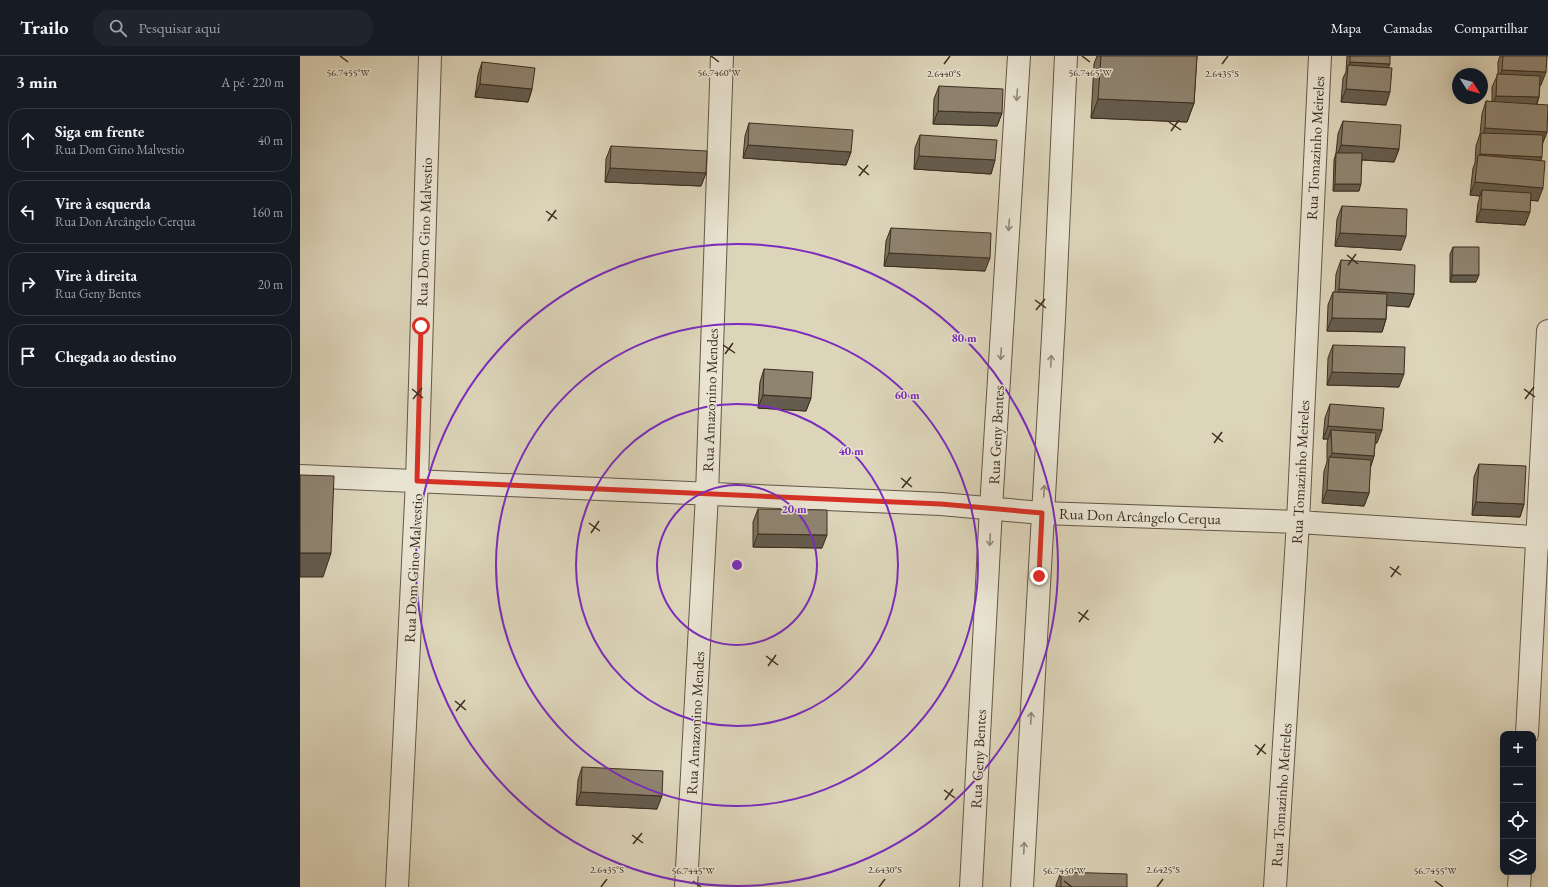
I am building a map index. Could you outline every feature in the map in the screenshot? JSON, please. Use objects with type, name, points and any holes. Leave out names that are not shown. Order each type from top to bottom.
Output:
[{"type":"street","name":"Rua Dom Gino Malvestio","points":[[397,887],[417,481],[430,56]]},
{"type":"street","name":"Rua Amazonino Mendes","points":[[686,887],[707,494],[722,56]]},
{"type":"street","name":"Rua Geny Bentes","points":[[971,887],[1019,56]]},
{"type":"street","points":[[1022,887],[1066,56]]},
{"type":"street","name":"Rua Tomazinho Meireles","points":[[1275,887],[1298,522],[1320,56]]},
{"type":"street","points":[[1527,731],[1543,537],[1548,331]]},
{"type":"street","name":"Rua Don Arcângelo Cerqua","points":[[300,476],[941,504],[1042,513],[1298,522],[1543,537]]},
{"type":"street","points":[[1519,887],[1520,875]]},
{"type":"building","points":[[1101,56],[1197,56],[1194,103],[1098,99]]},
{"type":"building","points":[[1350,56],[1390,56],[1390,64],[1350,62]]},
{"type":"building","points":[[1503,56],[1547,56],[1546,72],[1502,70]]},
{"type":"building","points":[[482,62],[535,68],[532,89],[480,84]]},
{"type":"building","points":[[1348,65],[1392,68],[1390,92],[1346,89]]},
{"type":"building","points":[[1497,74],[1540,76],[1539,97],[1496,96]]},
{"type":"building","points":[[939,86],[1003,89],[1002,113],[938,111]]},
{"type":"building","points":[[1488,101],[1548,105],[1547,132],[1485,128],[1486,104],[1488,104]]},
{"type":"building","points":[[1343,121],[1401,125],[1399,149],[1341,145]]},
{"type":"building","points":[[749,123],[853,130],[851,152],[748,145]]},
{"type":"building","points":[[1481,133],[1543,135],[1542,157],[1480,154]]},
{"type":"building","points":[[920,135],[997,140],[995,160],[919,156]]},
{"type":"building","points":[[611,146],[707,151],[706,173],[610,168]]},
{"type":"building","points":[[1336,153],[1362,153],[1361,184],[1335,184]]},
{"type":"building","points":[[1478,155],[1545,161],[1543,188],[1475,182]]},
{"type":"building","points":[[1482,190],[1531,193],[1530,212],[1481,209]]},
{"type":"building","points":[[1342,206],[1407,209],[1406,236],[1340,233]]},
{"type":"building","points":[[891,228],[991,233],[990,258],[889,253]]},
{"type":"building","points":[[1453,247],[1479,247],[1479,275],[1452,275]]},
{"type":"building","points":[[1341,260],[1415,265],[1414,294],[1339,289]]},
{"type":"building","points":[[1333,292],[1387,294],[1386,319],[1332,318]]},
{"type":"building","points":[[1333,345],[1405,347],[1404,374],[1332,372]]},
{"type":"building","points":[[764,369],[813,372],[811,398],[763,395]]},
{"type":"building","points":[[1330,404],[1384,408],[1382,430],[1328,426]]},
{"type":"building","points":[[1331,430],[1376,433],[1374,456],[1332,453]]},
{"type":"building","points":[[1329,457],[1371,460],[1369,493],[1327,490]]},
{"type":"building","points":[[1479,464],[1526,466],[1524,504],[1476,502]]},
{"type":"building","points":[[300,475],[334,476],[331,553],[300,553]]},
{"type":"building","points":[[758,509],[827,510],[827,535],[758,534]]},
{"type":"building","points":[[582,767],[663,771],[662,796],[581,792]]},
{"type":"building","points":[[1061,872],[1127,874],[1127,887],[1061,887]]},
{"type":"route","points":[[421,326],[417,481],[941,504],[1042,513],[1039,576]]}]
